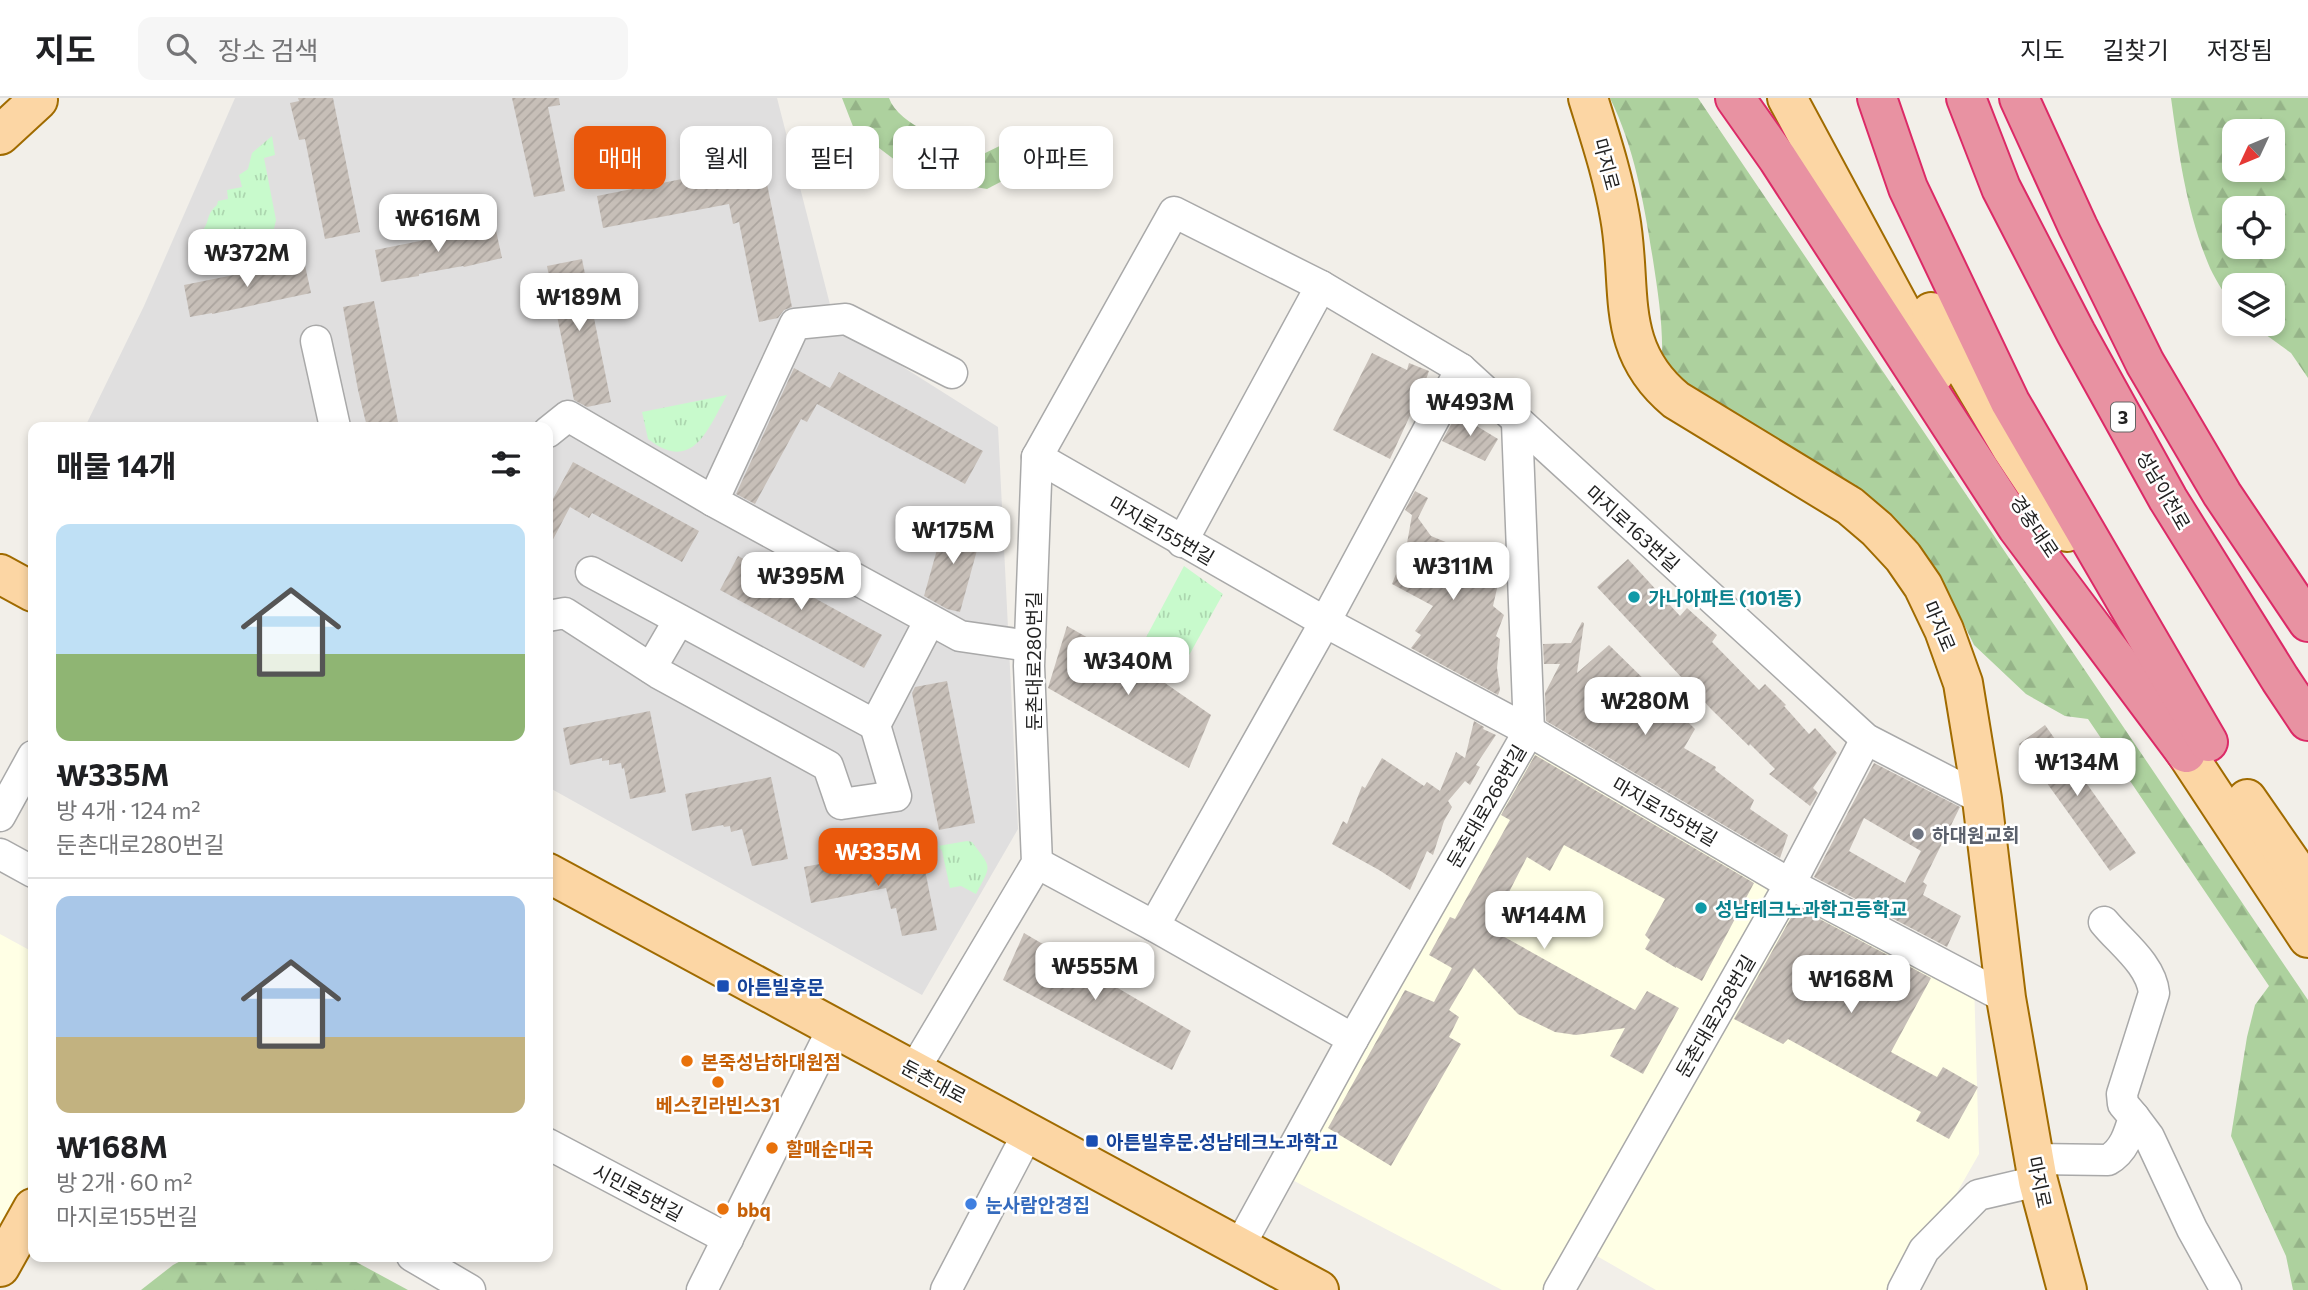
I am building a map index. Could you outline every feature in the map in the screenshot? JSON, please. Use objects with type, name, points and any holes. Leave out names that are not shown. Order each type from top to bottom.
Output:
[{"type":"highway","points":[[1735,98],[1778,159],[2017,527],[2197,748]]},
{"type":"highway","points":[[1877,98],[1908,188],[2010,402],[2197,748]]},
{"type":"highway","name":"성남이천로","points":[[1966,98],[2001,188],[2076,333],[2168,499],[2308,721]]},
{"type":"highway","name":"3","points":[[2019,98],[2078,227],[2145,363],[2222,495],[2308,622]]},
{"type":"main road","name":"마지로","points":[[1588,98],[1610,168],[1621,220],[1632,333],[1644,366],[1658,385],[1676,400],[1850,506],[1877,529],[1903,557],[1923,586],[1944,630],[1963,683],[1982,799],[2006,998],[2036,1170],[2067,1290]]},
{"type":"main road","name":"경충대로","points":[[1787,98],[1948,396],[2197,748],[2308,887]]},
{"type":"main road","name":"경충대로","points":[[1814,98],[1882,231],[2012,449],[2197,748],[2308,938]]},
{"type":"main road","points":[[0,135],[38,100]]},
{"type":"main road","points":[[0,574],[28,590]]},
{"type":"main road","name":"둔촌대로","points":[[553,876],[1319,1290]]},
{"type":"main road","points":[[0,1267],[28,1217]]},
{"type":"street","name":"마지로163번길","points":[[1174,212],[1321,286],[1461,369],[1517,423],[1867,739],[1982,799]]},
{"type":"street","name":"둔촌대로280번길","points":[[1037,863],[1030,646],[1037,457],[1174,212]]},
{"type":"street","points":[[1182,542],[1321,286]]},
{"type":"street","points":[[713,501],[795,324],[846,319],[953,373]]},
{"type":"street","points":[[316,341],[334,422]]},
{"type":"street","points":[[1154,926],[1325,622],[1461,369]]},
{"type":"street","points":[[553,428],[568,416],[713,501],[960,636],[1030,646]]},
{"type":"street","name":"둔촌대로268번길","points":[[1239,1247],[1353,1039],[1529,731],[1517,423]]},
{"type":"street","name":"마지로155번길","points":[[1037,457],[1325,622],[1529,731],[1790,884],[2006,998]]},
{"type":"street","points":[[591,572],[875,725]]},
{"type":"street","points":[[553,615],[565,613],[651,668],[828,766],[841,804],[896,796],[875,725],[930,620]]},
{"type":"street","points":[[651,668],[679,620]]},
{"type":"street","name":"둔촌대로258번길","points":[[1559,1290],[1790,884],[1867,739]]},
{"type":"street","points":[[0,816],[28,765]]},
{"type":"street","points":[[0,854],[28,869]]},
{"type":"street","points":[[915,1070],[1037,863],[1353,1039]]},
{"type":"street","points":[[2104,922],[2150,975],[2153,983],[2154,993],[2122,1094],[2123,1104],[2149,1136],[2186,1217],[2226,1290]]},
{"type":"street","points":[[702,1290],[833,1028]]},
{"type":"street","points":[[1903,1290],[1924,1250],[1978,1195],[2036,1170],[2108,1160],[2116,1156],[2127,1140],[2134,1117]]},
{"type":"street","points":[[946,1290],[1028,1133]]},
{"type":"street","name":"시민로5번길","points":[[553,1147],[728,1239]]},
{"type":"street","points":[[421,1262],[470,1290]]},
{"type":"shaded area","points":[[235,98],[777,98],[786,133],[786,189],[800,189],[835,324],[998,427],[1018,829],[922,995],[553,790],[553,422],[87,422],[144,306]]},
{"type":"shaded area","points":[[1529,731],[1974,981],[1979,1154],[1901,1290],[1656,1290],[1583,1248],[1559,1290],[1502,1290],[1281,1174]]},
{"type":"shaded area","points":[[0,934],[28,949],[28,1186],[0,1236]]},
{"type":"green space","points":[[842,98],[889,98],[894,108],[917,126],[893,126],[893,159],[879,148],[879,126],[853,126]]},
{"type":"green space","points":[[1610,98],[1698,98],[2308,1000],[2308,1290],[2293,1290],[2286,1256],[2231,1136],[2247,1037],[2255,1005],[2269,986],[2088,719],[2065,716],[2026,694],[1974,645],[1942,579],[1899,527],[1686,388],[1662,357],[1658,296],[1642,198],[1626,137]]},
{"type":"green space","points":[[2171,98],[2308,98],[2308,378],[2291,353],[2268,336],[2285,336],[2285,273],[2222,273],[2222,289],[2213,274],[2195,227]]},
{"type":"green space","points":[[272,136],[275,155],[264,158],[276,220],[274,229],[193,245],[218,201],[228,199],[227,190],[242,187],[239,175],[248,169],[252,153]]},
{"type":"green space","points":[[999,146],[999,183],[987,189],[985,153]]},
{"type":"green space","points":[[727,395],[706,433],[688,449],[677,452],[664,449],[648,439],[642,412]]},
{"type":"green space","points":[[1184,566],[1223,594],[1182,668],[1142,645]]},
{"type":"green space","points":[[972,842],[987,867],[976,894],[961,886],[950,888],[942,851],[938,846]]},
{"type":"green space","points":[[179,1262],[356,1262],[408,1290],[141,1290]]},
{"type":"building","points":[[298,98],[333,98],[360,232],[325,239],[305,139],[299,140],[290,103],[299,101]]},
{"type":"building","points":[[512,98],[559,98],[560,105],[548,107],[565,191],[534,197]]},
{"type":"building","points":[[680,179],[680,189],[768,189],[792,307],[784,310],[778,318],[759,322],[739,222],[733,224],[729,204],[603,228],[597,196],[632,189],[666,189],[666,182]]},
{"type":"building","points":[[495,226],[502,258],[381,282],[375,250]]},
{"type":"building","points":[[582,259],[611,402],[587,407],[574,400],[547,266]]},
{"type":"building","points":[[304,261],[311,293],[190,317],[184,285]]},
{"type":"building","points":[[374,301],[398,422],[366,422],[343,307]]},
{"type":"building","points":[[1372,353],[1407,370],[1409,363],[1429,371],[1416,408],[1414,407],[1390,459],[1333,430]]},
{"type":"building","points":[[794,368],[830,388],[839,372],[983,451],[965,484],[817,404],[807,422],[801,419],[755,504],[736,494]]},
{"type":"building","points":[[1457,414],[1498,439],[1485,461],[1442,441]]},
{"type":"building","points":[[573,462],[699,531],[682,562],[592,513],[589,518],[570,507],[553,539],[553,499]]},
{"type":"building","points":[[1415,491],[1428,498],[1418,518],[1431,536],[1492,561],[1501,571],[1493,606],[1504,615],[1496,636],[1500,639],[1498,695],[1411,648],[1421,635],[1415,631],[1433,606],[1392,584],[1406,549],[1412,515],[1405,510]]},
{"type":"building","points":[[945,521],[982,532],[960,612],[947,609],[924,596]]},
{"type":"building","points":[[738,556],[882,635],[864,668],[720,590]]},
{"type":"building","points":[[1628,559],[1680,616],[1687,608],[1717,635],[1712,642],[1759,690],[1765,684],[1809,734],[1815,728],[1837,753],[1813,788],[1818,793],[1810,806],[1769,774],[1775,769],[1712,710],[1597,587]]},
{"type":"building","points":[[1582,622],[1577,673],[1609,645],[1695,729],[1684,748],[1716,767],[1715,770],[1754,800],[1750,809],[1788,835],[1780,858],[1546,721],[1545,693],[1560,664],[1544,664],[1543,644],[1571,643]]},
{"type":"building","points":[[1067,626],[1152,674],[1211,715],[1189,768],[1048,688]]},
{"type":"building","points":[[947,681],[975,823],[939,830],[912,693],[915,687]]},
{"type":"building","points":[[650,711],[666,792],[630,799],[621,763],[609,765],[609,760],[602,761],[602,758],[570,765],[563,728]]},
{"type":"building","points":[[1474,721],[1496,735],[1476,765],[1480,767],[1470,785],[1465,781],[1448,801],[1452,807],[1444,821],[1433,855],[1427,851],[1410,890],[1332,844],[1343,821],[1347,824],[1362,786],[1365,788],[1382,758],[1424,786],[1427,782],[1440,791],[1456,752],[1465,758]]},
{"type":"building","points":[[2045,725],[2136,853],[2110,871],[2019,744]]},
{"type":"building","name":"성남테크노과학고등학교","points":[[1535,755],[1754,883],[1702,981],[1645,949],[1650,940],[1645,935],[1665,899],[1564,845],[1550,871],[1527,857],[1490,929],[1635,1010],[1647,991],[1679,1008],[1643,1074],[1610,1056],[1625,1028],[1576,1035],[1555,1032],[1518,1014],[1474,968],[1449,1010],[1459,1017],[1449,1037],[1461,1044],[1391,1166],[1328,1128],[1405,990],[1434,1002],[1452,968],[1429,955],[1450,917],[1455,919],[1510,820],[1501,815]]},
{"type":"building","points":[[1874,763],[1960,807],[1923,882],[1927,885],[1923,895],[1961,916],[1947,947],[1814,877]],"holes":[[[1864,818],[1921,851],[1905,883],[1849,851]]]},
{"type":"building","points":[[771,777],[788,859],[752,866],[742,829],[731,832],[730,826],[723,825],[692,831],[685,794]]},
{"type":"building","points":[[875,853],[878,869],[923,860],[937,930],[902,936],[896,908],[891,909],[886,888],[811,903],[804,867]]},
{"type":"building","points":[[1797,907],[1931,978],[1891,1052],[1937,1077],[1943,1067],[1978,1087],[1949,1139],[1916,1121],[1921,1112],[1788,1039],[1783,1044],[1734,1019]]},
{"type":"building","points":[[1024,933],[1191,1031],[1172,1070],[1003,980]]},
{"type":"place","name":"가나아파트 (101동)","points":[[1634,597]]},
{"type":"place","name":"하대원교회","points":[[1918,834]]},
{"type":"place","name":"성남테크노과학고등학교","points":[[1701,908]]},
{"type":"place","name":"아튼빌후문","points":[[723,986]]},
{"type":"place","name":"본죽성남하대원점","points":[[687,1061]]},
{"type":"place","name":"베스킨라빈스31","points":[[718,1082]]},
{"type":"place","name":"아튼빌후문.성남테크노과학고","points":[[1092,1141]]},
{"type":"place","name":"할매순대국","points":[[772,1148]]},
{"type":"place","name":"눈사람안경집","points":[[971,1204]]},
{"type":"place","name":"bbq","points":[[723,1209]]}]
